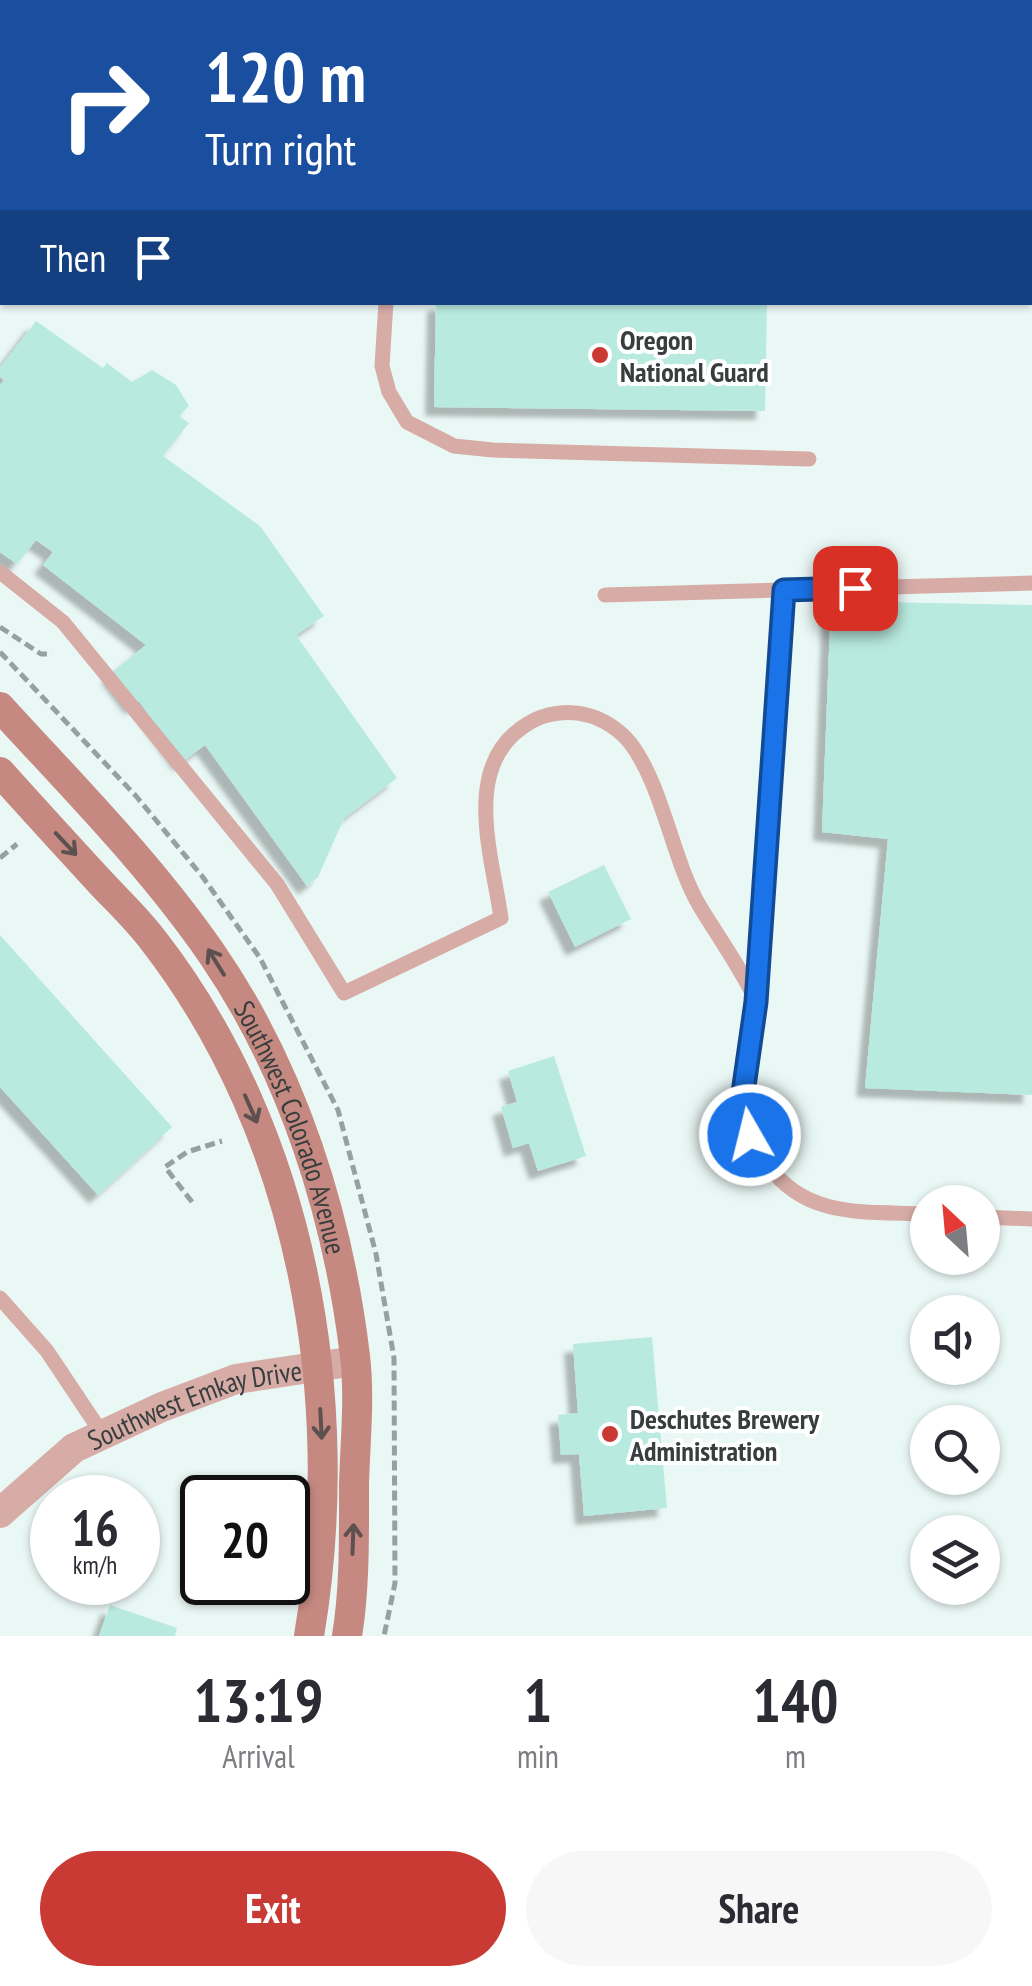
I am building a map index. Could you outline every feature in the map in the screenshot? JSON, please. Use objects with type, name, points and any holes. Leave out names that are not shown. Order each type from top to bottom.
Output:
[{"type":"main road","name":"Southwest Colorado Avenue","points":[[0,707],[139,858],[213,955],[278,1071],[327,1208],[356,1360],[354,1542],[347,1636]]},
{"type":"main road","name":"Southwest Colorado Avenue","points":[[0,772],[153,939],[216,1039],[251,1107],[278,1177],[303,1274],[318,1366],[322,1530],[309,1636]]},
{"type":"street","name":"Southwest Emkay Drive","points":[[0,1513],[74,1448],[162,1407],[236,1380],[356,1360]]},
{"type":"lane","points":[[386,305],[382,366],[388,392],[407,422],[454,446],[809,460]]},
{"type":"lane","points":[[0,572],[62,622],[277,884],[344,993],[501,918],[485,801],[487,775],[497,751],[514,731],[536,718],[562,712],[588,715],[612,726],[630,743],[643,766],[696,900],[756,1002]]},
{"type":"lane","points":[[605,595],[1032,583]]},
{"type":"lane","points":[[784,590],[756,1002],[742,1100],[750,1135],[768,1166],[794,1192],[825,1209],[910,1213]]},
{"type":"lane","points":[[1000,1218],[1032,1219]]},
{"type":"lane","points":[[0,1298],[48,1352],[104,1434]]},
{"type":"path","points":[[0,627],[41,654],[52,654]]},
{"type":"path","points":[[0,858],[17,844]]},
{"type":"path","points":[[192,1202],[165,1167],[187,1152],[222,1141]]},
{"type":"building","name":"Oregon National Guard","points":[[436,305],[767,305],[765,411],[434,407]]},
{"type":"building","points":[[36,321],[103,368],[107,363],[132,382],[152,370],[176,385],[189,406],[179,416],[189,423],[163,456],[260,526],[324,616],[296,635],[397,778],[344,818],[318,877],[307,886],[205,745],[182,762],[139,701],[134,706],[110,674],[146,645],[43,565],[53,552],[36,540],[17,564],[0,552],[0,385],[4,380],[0,368]]},
{"type":"building","points":[[831,601],[1032,605],[1032,1095],[865,1088],[888,839],[822,832]]},
{"type":"building","points":[[604,865],[631,919],[575,947],[548,892]]},
{"type":"building","points":[[0,935],[172,1127],[98,1195],[0,1087]]},
{"type":"building","points":[[554,1056],[586,1156],[538,1171],[529,1143],[513,1148],[501,1107],[517,1102],[508,1071]]},
{"type":"building","name":"Deschutes Brewery Administration","points":[[652,1337],[667,1508],[584,1516],[579,1454],[561,1455],[558,1415],[578,1413],[573,1344]]},
{"type":"building","points":[[110,1605],[177,1628],[175,1636],[99,1636]]},
{"type":"place","name":"Oregon National Guard","points":[[600,355]]},
{"type":"place","name":"Deschutes Brewery Administration","points":[[610,1434]]},
{"type":"route","points":[[750,1135],[742,1100],[756,1002],[784,590],[855,588]]}]
